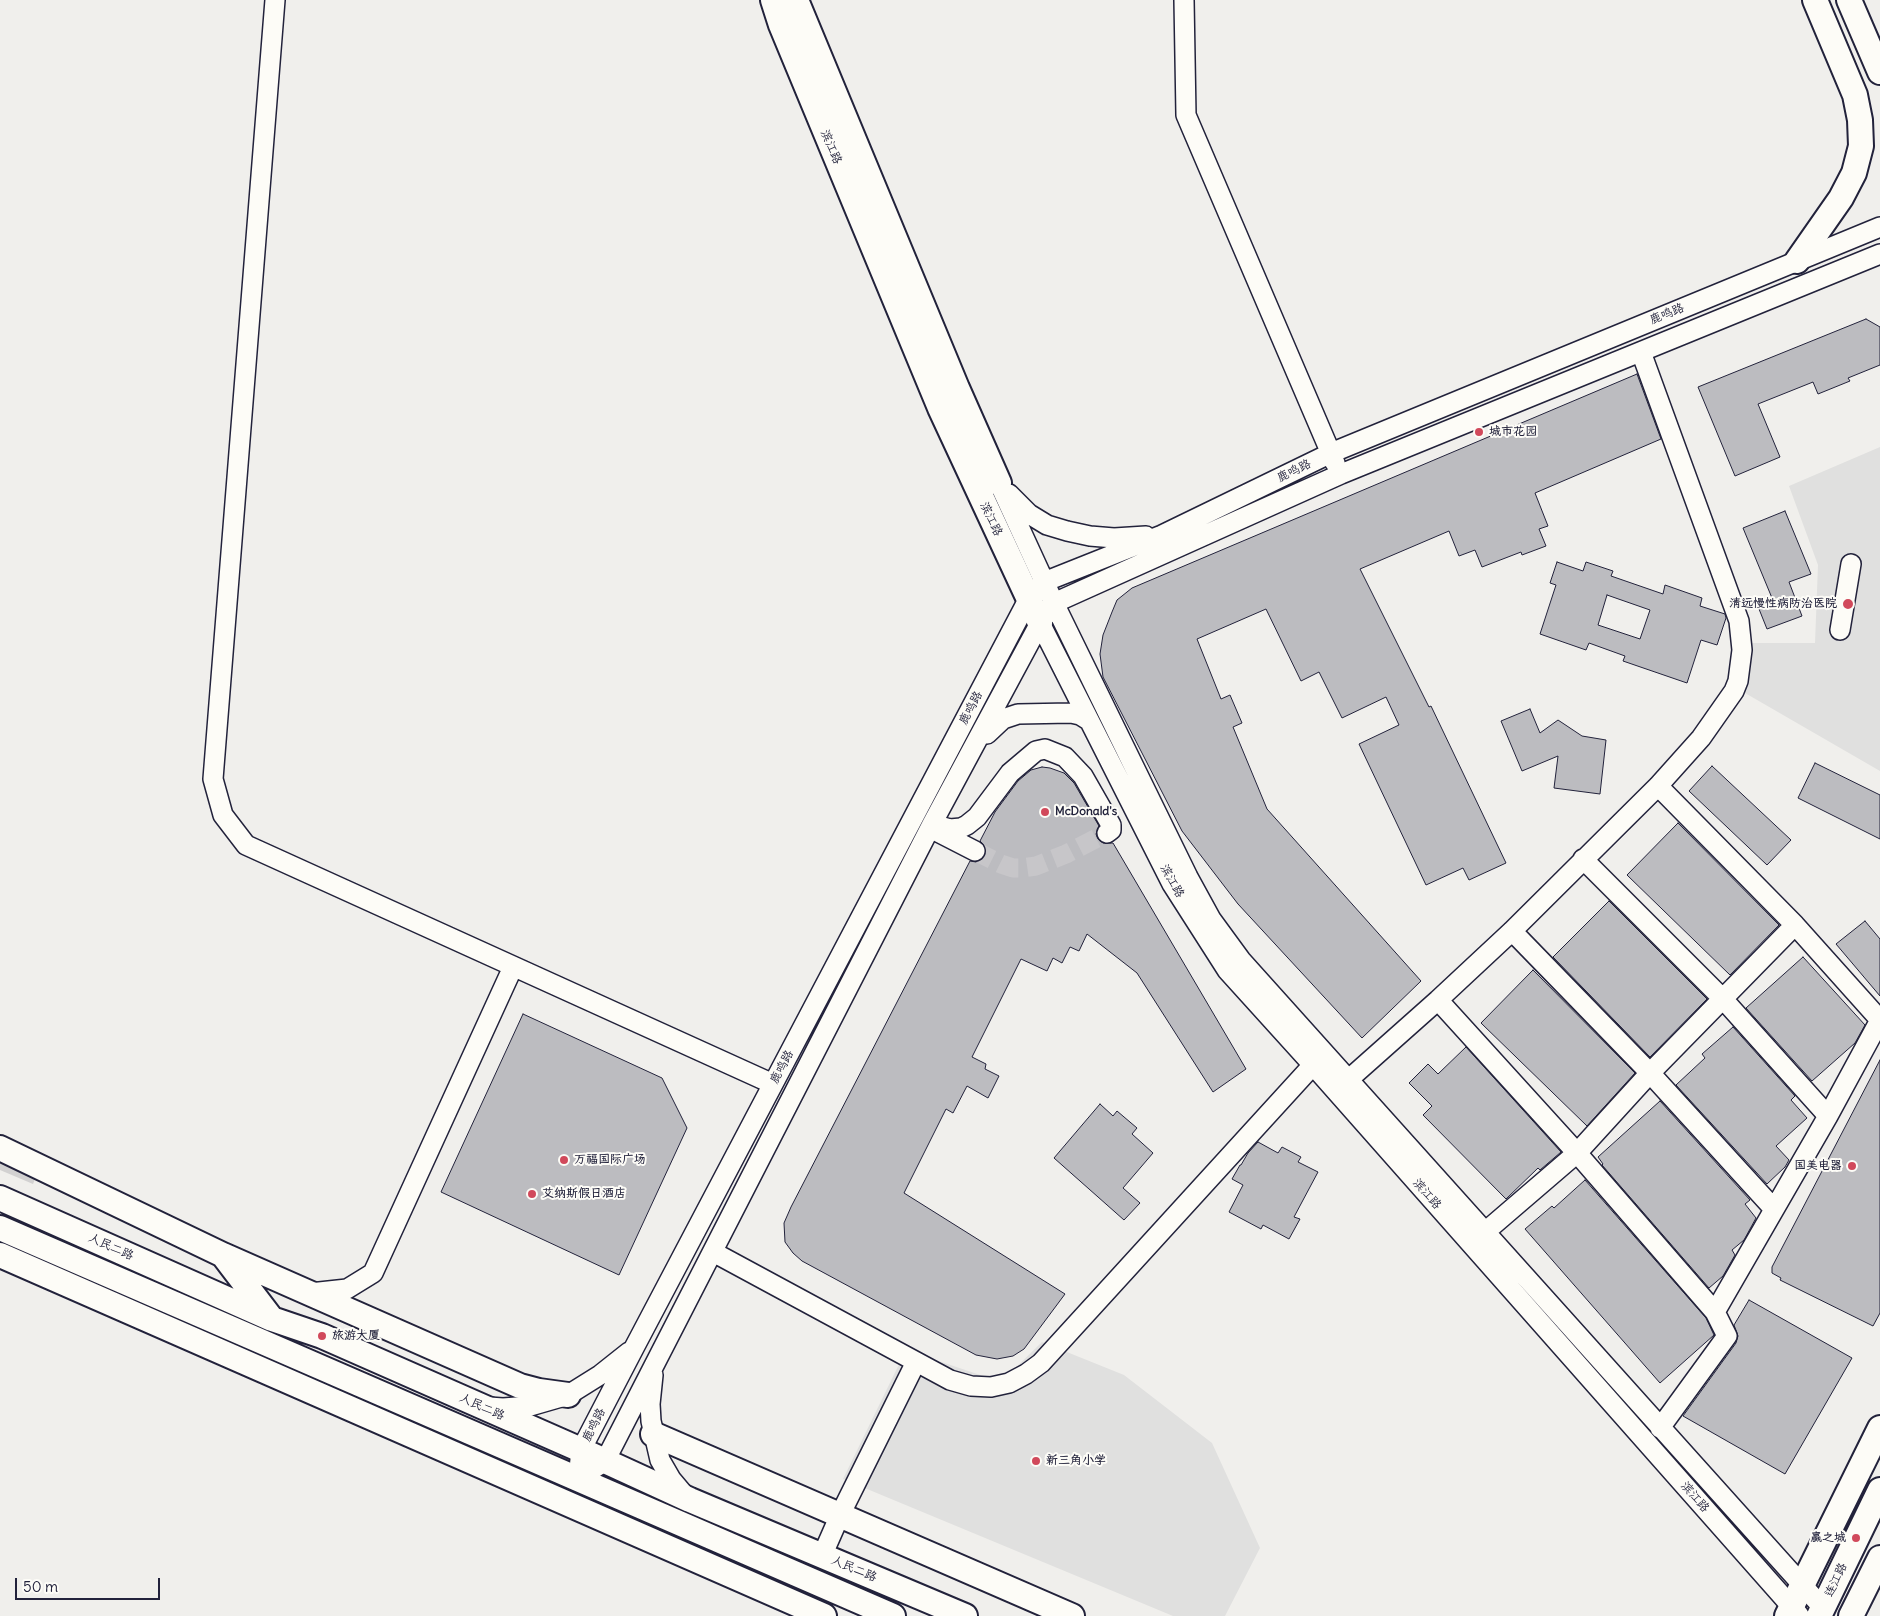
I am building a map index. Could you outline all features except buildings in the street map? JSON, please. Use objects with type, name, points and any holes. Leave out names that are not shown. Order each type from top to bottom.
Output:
[{"type":"main road","name":"滨江路","points":[[773,0],[784,34],[940,408],[1040,623]]},
{"type":"main road","name":"滨江路","points":[[796,0],[999,483]]},
{"type":"main road","points":[[1797,260],[1841,198],[1854,173],[1861,146],[1860,120],[1855,95],[1815,0]]},
{"type":"main road","points":[[1850,0],[1880,72]]},
{"type":"main road","points":[[0,1148],[223,1255],[520,1386],[568,1395]]},
{"type":"main road","name":"人民二路","points":[[0,1198],[272,1319],[322,1336],[582,1450],[690,1500],[965,1616]]},
{"type":"main road","points":[[0,1228],[893,1616]]},
{"type":"main road","points":[[0,1255],[824,1616]]},
{"type":"main road","points":[[223,1255],[272,1319]]},
{"type":"main road","points":[[1793,1613],[1802,1584],[1880,1428]]},
{"type":"main road","points":[[653,1434],[1072,1616]]},
{"type":"main road","name":"连江路","points":[[1821,1612],[1880,1490]]},
{"type":"main road","points":[[1851,1616],[1880,1558]]},
{"type":"main road","points":[[1865,1616],[1880,1586]]},
{"type":"street","points":[[275,0],[213,779],[224,815],[246,845],[773,1084]]},
{"type":"street","points":[[1184,0],[1186,115],[1341,474]]},
{"type":"street","name":"鹿鸣路","points":[[578,1479],[582,1450],[634,1348],[1028,600],[1044,582],[1162,535],[1331,453],[1880,227]]},
{"type":"street","name":"鹿鸣路","points":[[578,1479],[605,1461],[932,826],[1040,623],[1054,603],[1341,474],[1880,254]]},
{"type":"street","points":[[1858,264],[1880,270]]},
{"type":"street","points":[[1348,1080],[1512,931],[1658,786],[1701,738],[1729,699],[1738,681],[1742,650],[1739,621],[1641,352]]},
{"type":"street","points":[[999,483],[1029,514],[1047,524],[1067,531],[1090,536],[1114,538],[1162,535]]},
{"type":"street","name":"滨江路","points":[[999,483],[1054,603],[1188,878],[1211,919],[1241,960],[1802,1584],[1821,1612]]},
{"type":"street","points":[[1840,630],[1851,564]]},
{"type":"street","name":"滨江路","points":[[1040,623],[1172,884],[1227,970],[1313,1065],[1793,1613]]},
{"type":"street","points":[[970,755],[996,724],[1010,716],[1018,714],[1071,713],[1080,715],[1088,720]]},
{"type":"street","points":[[932,826],[952,829],[967,825],[977,817],[1010,774],[1032,754],[1045,749],[1065,757],[1083,776],[1111,825],[1111,830],[1107,833]]},
{"type":"street","points":[[1658,786],[1795,925],[1880,1020],[1828,1116],[1715,1312]]},
{"type":"street","points":[[932,826],[975,850]]},
{"type":"street","points":[[1583,859],[1723,999],[1828,1116]]},
{"type":"street","points":[[1485,1232],[1577,1153],[1650,1073],[1795,925]]},
{"type":"street","points":[[1512,931],[1650,1073],[1774,1208]]},
{"type":"street","points":[[310,1294],[347,1289],[373,1274],[513,967]]},
{"type":"street","points":[[1438,1000],[1577,1153],[1715,1312],[1727,1336],[1660,1428]]},
{"type":"street","points":[[713,1252],[950,1380],[971,1386],[990,1387],[1009,1383],[1026,1374],[1048,1356],[1313,1065]]},
{"type":"street","points":[[478,1406],[519,1408],[540,1404],[568,1395],[600,1376],[634,1348]]},
{"type":"street","points":[[655,1361],[650,1404],[653,1434],[664,1466],[678,1489],[690,1500]]},
{"type":"street","points":[[822,1556],[840,1515],[916,1362]]},
{"type":"shaded area","name":"清远慢性病防治医院","points":[[1880,447],[1880,771],[1745,693],[1747,643],[1815,643],[1818,565],[1789,486]]},
{"type":"shaded area","points":[[0,1155],[38,1172],[33,1184],[0,1170]]},
{"type":"shaded area","name":"新三角小学","points":[[1042,1342],[1124,1375],[1212,1443],[1260,1548],[1225,1616],[1173,1616],[843,1479],[906,1350],[1001,1382]]},
{"type":"tunnel","points":[[975,851],[1001,864],[1013,868],[1022,868],[1036,866],[1066,854],[1107,833]]},
{"type":"place","name":"城市花园","points":[[1479,432]]},
{"type":"place","name":"清远慢性病防治医院","points":[[1848,604]]},
{"type":"place","name":"McDonald's","points":[[1045,812]]},
{"type":"place","name":"万福国际广场","points":[[564,1160]]},
{"type":"place","name":"国美电器","points":[[1852,1166]]},
{"type":"place","name":"艾纳斯假日酒店","points":[[532,1194]]},
{"type":"place","name":"旅游大厦","points":[[322,1336]]},
{"type":"place","name":"新三角小学","points":[[1036,1461]]},
{"type":"place","name":"赢之城","points":[[1856,1538]]}]
